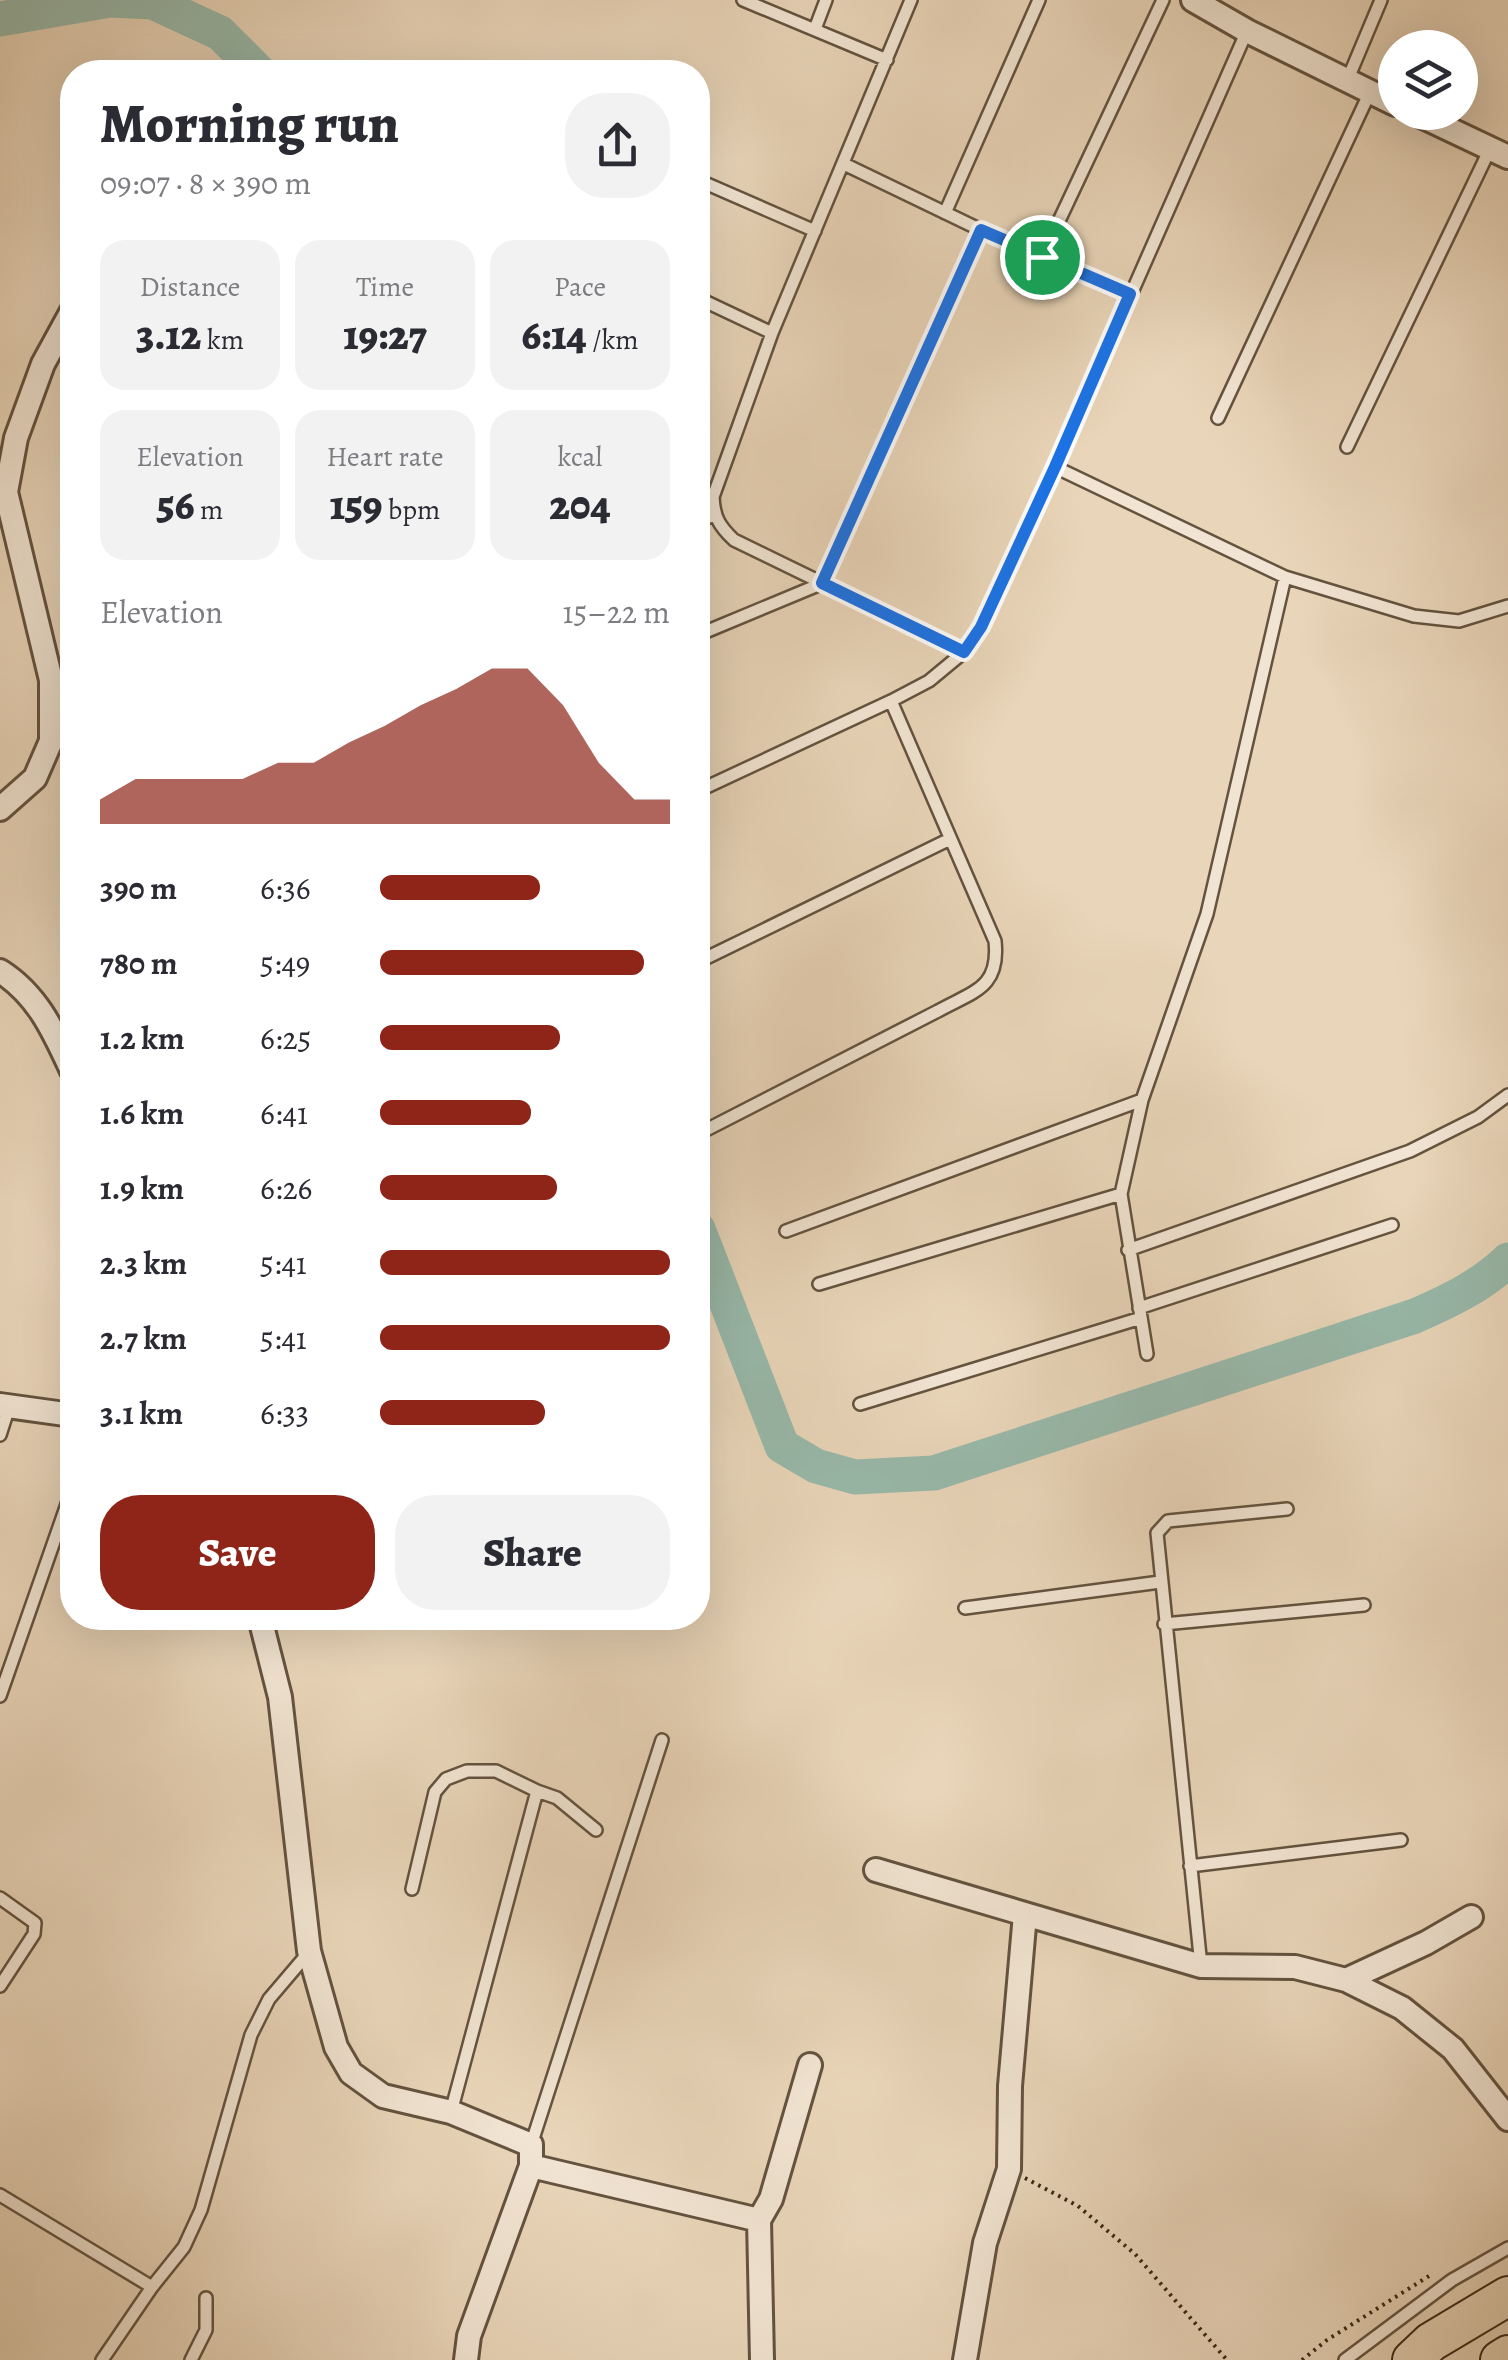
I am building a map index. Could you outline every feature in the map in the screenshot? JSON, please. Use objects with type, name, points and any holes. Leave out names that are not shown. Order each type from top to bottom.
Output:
[{"type":"highway","points":[[1412,2360],[1431,2342],[1508,2296]]},
{"type":"highway","points":[[1500,2360],[1508,2354]]},
{"type":"street","points":[[1193,0],[1378,96]]},
{"type":"street","points":[[1451,130],[1499,153]]},
{"type":"street","points":[[60,332],[42,364],[16,438],[6,492],[60,732]]},
{"type":"street","points":[[0,809],[34,778],[60,746]]},
{"type":"street","points":[[0,971],[45,1013],[60,1045]]},
{"type":"street","points":[[5,1406],[60,1413]]},
{"type":"street","points":[[263,1630],[280,1697],[309,1952],[336,2047],[351,2073],[383,2096],[451,2112],[531,2156],[760,2220]]},
{"type":"street","points":[[876,1870],[1201,1966],[1294,1967],[1346,1980],[1402,2008],[1453,2049],[1508,2119]]},
{"type":"street","points":[[965,2360],[986,2243],[1009,2169],[1010,2086],[1025,1914]]},
{"type":"street","points":[[1346,1980],[1471,1918]]},
{"type":"street","points":[[762,2360],[760,2220],[771,2199],[810,2065]]},
{"type":"street","points":[[466,2360],[469,2336],[531,2156]]},
{"type":"lane","points":[[743,0],[887,60]]},
{"type":"lane","points":[[815,29],[826,0]]},
{"type":"lane","points":[[911,0],[772,333],[712,497],[714,516],[734,540],[964,652]]},
{"type":"lane","points":[[945,212],[1039,0]]},
{"type":"lane","points":[[1042,257],[1163,0]]},
{"type":"lane","points":[[1348,81],[1381,0]]},
{"type":"lane","points":[[710,784],[891,701],[928,681],[964,652],[981,627],[1055,467],[1247,31]]},
{"type":"lane","points":[[1218,418],[1370,92]]},
{"type":"lane","points":[[1347,447],[1499,153]]},
{"type":"lane","points":[[844,164],[981,230],[1130,294]]},
{"type":"lane","points":[[710,185],[816,231]]},
{"type":"lane","points":[[710,629],[822,583],[981,230]]},
{"type":"lane","points":[[710,304],[772,333]]},
{"type":"lane","points":[[1055,467],[1285,577],[1414,616],[1459,621],[1508,606]]},
{"type":"lane","points":[[710,517],[714,516]]},
{"type":"lane","points":[[1147,1354],[1121,1194],[1142,1100],[1207,914],[1285,577]]},
{"type":"lane","points":[[710,1128],[976,990],[994,974],[995,941],[891,701]]},
{"type":"lane","points":[[710,956],[950,840]]},
{"type":"lane","points":[[1128,1250],[1410,1150],[1478,1116],[1508,1096]]},
{"type":"lane","points":[[786,1231],[970,1160],[1142,1100]]},
{"type":"lane","points":[[819,1284],[1121,1194]]},
{"type":"lane","points":[[860,1404],[1392,1226]]},
{"type":"lane","points":[[0,1435],[5,1406]]},
{"type":"lane","points":[[1201,1966],[1157,1533],[1168,1521],[1287,1509]]},
{"type":"lane","points":[[0,1696],[60,1524]]},
{"type":"lane","points":[[966,1608],[1160,1582]]},
{"type":"lane","points":[[1164,1624],[1364,1605]]},
{"type":"lane","points":[[531,2156],[662,1740]]},
{"type":"lane","points":[[412,1889],[435,1792],[446,1779],[467,1771],[496,1771],[536,1792],[557,1798],[596,1830]]},
{"type":"lane","points":[[451,2112],[536,1792]]},
{"type":"lane","points":[[1190,1866],[1401,1840]]},
{"type":"lane","points":[[0,1898],[35,1923],[34,1934],[0,1986]]},
{"type":"lane","points":[[102,2360],[184,2247],[201,2210],[250,2035],[269,1999],[309,1952]]},
{"type":"lane","points":[[0,2195],[152,2287]]},
{"type":"lane","points":[[1346,2360],[1452,2280],[1508,2248]]},
{"type":"lane","points":[[191,2360],[206,2330],[206,2298]]},
{"type":"path","points":[[1009,2169],[1078,2206],[1135,2254],[1228,2360]]},
{"type":"path","points":[[1302,2360],[1358,2320],[1439,2271]]},
{"type":"waterway","points":[[0,19],[110,0],[153,2],[220,33],[247,60]]},
{"type":"waterway","points":[[710,1260],[782,1446],[816,1466],[855,1477],[934,1473],[1415,1316],[1476,1285],[1508,1260]]},
{"type":"route","points":[[981,230],[1042,257],[1130,294],[981,627],[964,652],[822,583],[981,230]]}]
